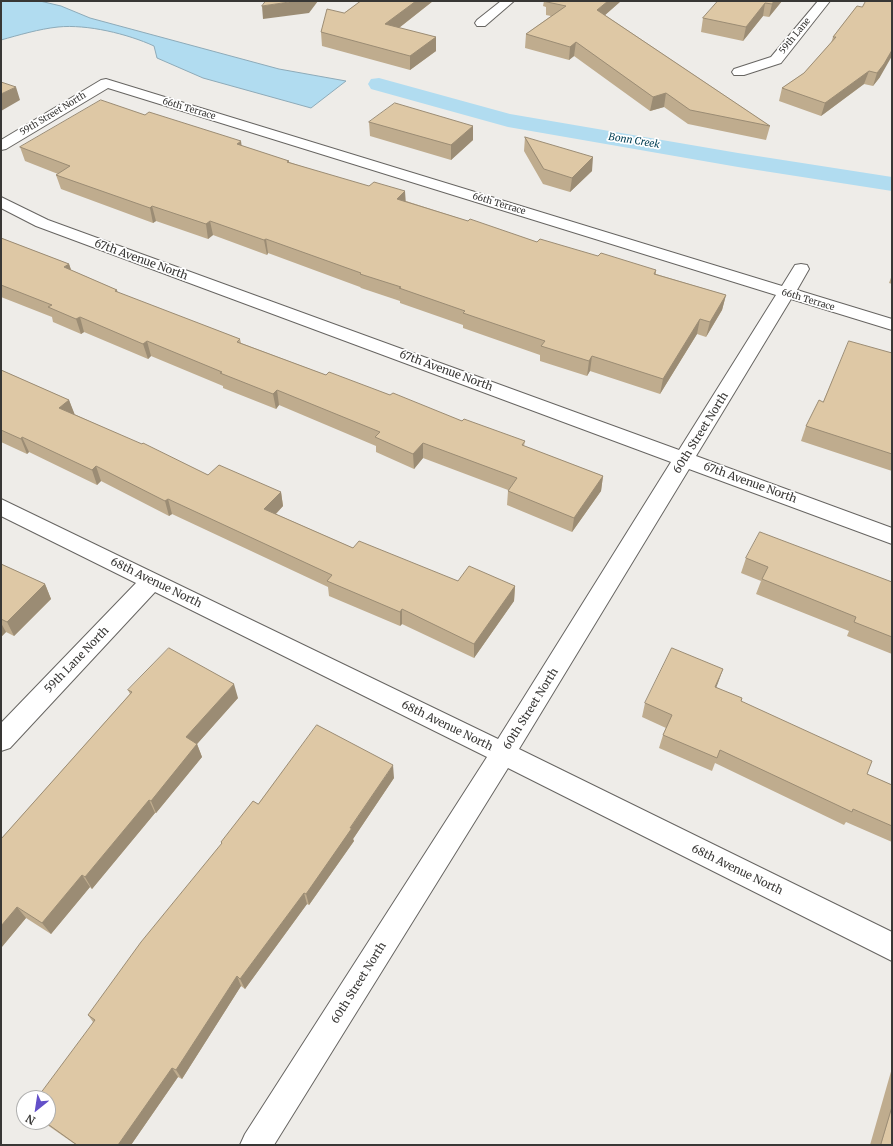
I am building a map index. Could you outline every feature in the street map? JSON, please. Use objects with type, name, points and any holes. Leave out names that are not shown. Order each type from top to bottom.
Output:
[{"type":"street","points":[[481,23],[508,1]]},
{"type":"street","name":"59th Lane","points":[[739,72],[776,60],[824,1]]},
{"type":"street","name":"59th Street North","points":[[1,146],[106,83]]},
{"type":"street","name":"66th Terrace","points":[[106,83],[892,325]]},
{"type":"street","name":"67th Avenue North","points":[[1,202],[50,226],[892,536]]},
{"type":"street","name":"60th Street North","points":[[256,1145],[503,753],[801,269]]},
{"type":"street","name":"68th Avenue North","points":[[1,507],[503,753],[892,947]]},
{"type":"street","name":"59th Lane North","points":[[1,740],[152,581]]},
{"type":"water","points":[[1,1],[40,1],[61,6],[90,18],[279,69],[346,81],[311,108],[203,78],[157,58],[154,46],[107,31],[69,26],[36,31],[1,40]]},
{"type":"building","points":[[266,1],[296,1],[262,6]]},
{"type":"building","points":[[361,1],[416,1],[385,24],[436,37],[410,56],[321,32],[327,9],[344,13]]},
{"type":"building","points":[[608,1],[597,10],[770,126],[690,110],[666,93],[653,97],[576,42],[570,47],[526,34],[566,6],[547,2]]},
{"type":"building","points":[[718,1],[774,1],[772,4],[765,3],[746,27],[703,18]]},
{"type":"building","points":[[866,1],[892,1],[892,50],[877,73],[869,71],[825,103],[782,88],[804,73],[836,37],[833,37],[857,6],[862,7]]},
{"type":"building","points":[[1,82],[16,87],[1,94]]},
{"type":"building","points":[[101,100],[145,115],[149,112],[241,141],[237,144],[289,161],[287,162],[369,186],[374,182],[405,191],[397,199],[468,221],[470,219],[537,242],[540,239],[598,256],[601,253],[656,270],[654,274],[726,295],[710,322],[700,319],[663,379],[592,356],[589,361],[541,346],[545,341],[463,313],[465,311],[266,239],[264,240],[210,221],[206,224],[152,206],[150,208],[56,175],[70,166],[20,147]]},
{"type":"building","points":[[395,103],[473,126],[451,145],[369,122]]},
{"type":"building","points":[[525,137],[593,157],[572,178],[544,169]]},
{"type":"building","points":[[1,238],[69,264],[64,267],[117,290],[115,291],[240,339],[237,342],[326,375],[329,372],[390,395],[393,393],[462,421],[464,419],[525,441],[522,445],[603,476],[574,518],[508,491],[517,478],[423,443],[413,454],[375,437],[380,432],[277,390],[273,394],[147,341],[143,344],[80,317],[76,319],[48,307],[52,305],[1,285]]},
{"type":"building","points":[[849,341],[892,353],[892,454],[806,426],[819,400],[823,402]]},
{"type":"building","points":[[1,370],[69,400],[59,408],[142,444],[143,443],[208,475],[219,465],[281,492],[264,509],[353,548],[359,541],[458,581],[469,566],[515,586],[474,644],[402,609],[400,612],[327,581],[332,575],[168,499],[165,501],[96,466],[92,470],[22,437],[21,439],[1,430]]},
{"type":"building","points":[[760,532],[892,582],[892,637],[854,622],[856,617],[762,579],[768,567],[746,558]]},
{"type":"building","points":[[1,564],[45,584],[7,622],[1,619]]},
{"type":"building","points":[[169,648],[234,684],[186,737],[197,744],[151,801],[149,800],[85,877],[82,875],[42,923],[17,907],[1,926],[1,839],[132,692],[128,690]]},
{"type":"building","points":[[672,648],[723,669],[715,687],[742,698],[741,701],[872,761],[867,774],[892,785],[892,826],[853,809],[852,812],[720,750],[717,758],[663,735],[672,715],[645,703]]},
{"type":"building","points":[[317,725],[393,765],[350,828],[352,828],[306,894],[304,893],[240,979],[237,976],[176,1070],[172,1068],[118,1145],[77,1145],[56,1130],[56,1090],[43,1090],[95,1020],[88,1015],[141,942],[222,843],[221,842],[253,801],[258,804]]},
{"type":"building","points":[[892,1107],[892,1145],[881,1145]]},
{"type":"waterway","name":"Bonn Creek","points":[[379,84],[508,120],[738,160],[892,184]]}]
